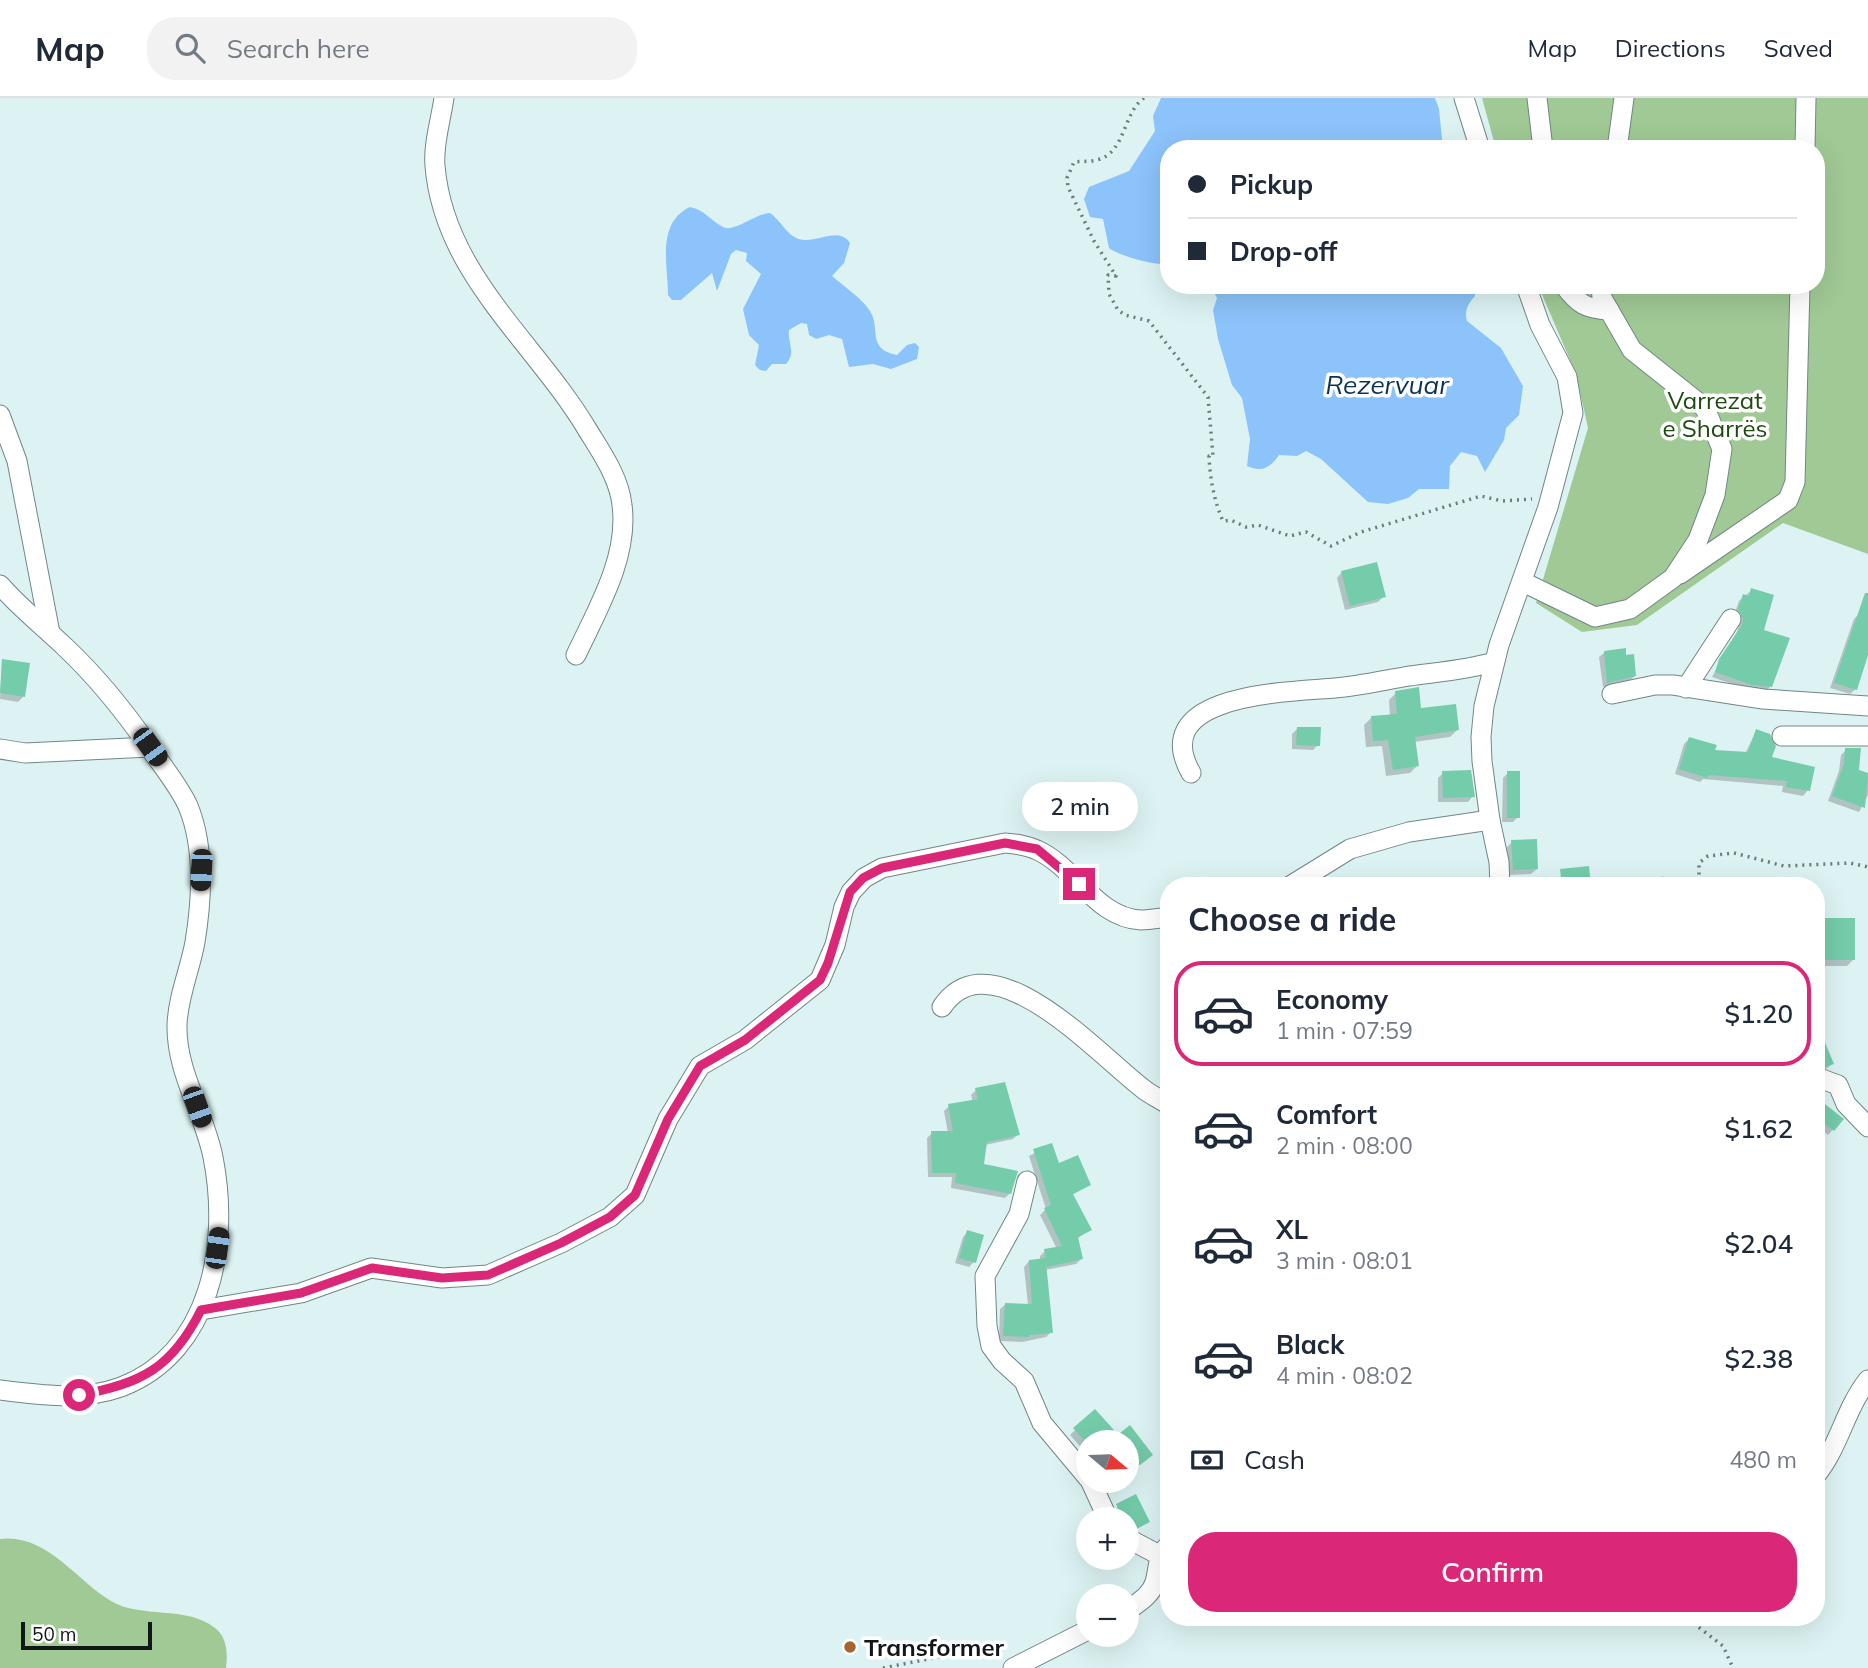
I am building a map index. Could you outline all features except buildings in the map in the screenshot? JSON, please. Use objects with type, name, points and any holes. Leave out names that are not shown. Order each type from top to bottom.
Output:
[{"type":"street","points":[[444,98],[434,164],[440,197],[453,234],[485,296],[576,410],[612,470],[622,505],[621,534],[611,579],[576,655]]},
{"type":"street","points":[[1464,98],[1477,140]]},
{"type":"street","points":[[1536,98],[1542,140]]},
{"type":"street","points":[[1618,140],[1624,98]]},
{"type":"street","points":[[1805,140],[1806,98]]},
{"type":"street","points":[[1500,877],[1480,737],[1494,662],[1548,507],[1571,421],[1573,399],[1567,377],[1540,325],[1529,294]]},
{"type":"street","points":[[1571,294],[1578,303],[1588,309],[1609,310]]},
{"type":"street","points":[[1602,294],[1632,350],[1705,408],[1722,449],[1715,495],[1698,540],[1673,578]]},
{"type":"street","points":[[1523,582],[1595,617],[1630,609],[1788,500],[1795,482],[1800,294]]},
{"type":"street","points":[[0,415],[17,461],[50,633]]},
{"type":"street","points":[[0,586],[109,692],[150,747],[188,806],[201,870],[194,944],[181,994],[177,1026],[179,1056],[213,1156],[219,1196],[219,1230],[214,1267],[201,1310],[186,1340],[149,1374],[118,1388],[79,1395],[38,1395],[0,1390]]},
{"type":"street","points":[[1686,688],[1731,619]]},
{"type":"street","points":[[1191,773],[1182,748],[1185,735],[1190,724],[1220,703],[1243,697],[1335,688],[1494,662]]},
{"type":"street","points":[[1612,694],[1655,685],[1763,699],[1868,706]]},
{"type":"street","points":[[1782,736],[1868,736]]},
{"type":"street","points":[[0,749],[25,753],[150,747]]},
{"type":"street","points":[[1305,877],[1350,849],[1409,832],[1490,820]]},
{"type":"street","points":[[201,1310],[301,1293],[372,1268],[442,1278],[488,1275],[561,1243],[610,1217],[635,1195],[668,1119],[700,1066],[745,1040],[820,980],[850,892],[863,878],[882,868],[1005,843],[1021,845],[1052,859],[1101,903],[1122,916],[1141,920],[1160,918]]},
{"type":"street","points":[[942,1007],[950,995],[962,988],[989,984],[1006,988],[1049,1012],[1144,1090],[1160,1100]]},
{"type":"street","points":[[1825,1080],[1838,1085],[1846,1104],[1868,1127]]},
{"type":"street","points":[[1027,1181],[1019,1214],[985,1276],[987,1326],[991,1346],[1002,1361],[1024,1381],[1042,1423],[1076,1464]]},
{"type":"street","points":[[1825,1465],[1856,1395],[1868,1380]]},
{"type":"street","points":[[1139,1542],[1160,1548]]},
{"type":"street","points":[[1139,1602],[1155,1584],[1156,1567],[1160,1559]]},
{"type":"street","points":[[1015,1658],[1076,1635]]},
{"type":"path","points":[[1144,98],[1129,116],[1124,135],[1104,156],[1097,160],[1074,162],[1067,178],[1068,187],[1094,241],[1116,276],[1108,275],[1109,295],[1113,303],[1125,315],[1149,321],[1198,379],[1210,400],[1209,433],[1213,456],[1209,456],[1209,464],[1215,502],[1223,521],[1231,520],[1246,527],[1258,525],[1290,536],[1306,533],[1331,546],[1361,532],[1446,509],[1456,502],[1481,496],[1502,501],[1531,499],[1548,507]]},
{"type":"path","points":[[1699,877],[1699,863],[1718,854],[1734,853],[1784,866],[1850,863],[1868,867]]},
{"type":"path","points":[[1697,1626],[1723,1646],[1733,1668]]},
{"type":"path","points":[[883,1668],[949,1655],[1015,1658]]},
{"type":"green space","name":"Varrezat e Sharrës","points":[[1482,98],[1868,98],[1868,554],[1783,523],[1637,625],[1582,632],[1536,603],[1588,428],[1576,374],[1542,294],[1825,294],[1825,140],[1494,140]]},
{"type":"green space","points":[[0,1539],[17,1539],[46,1550],[98,1592],[123,1606],[203,1621],[222,1636],[227,1652],[226,1668],[0,1668]]},
{"type":"water","points":[[1161,98],[1435,98],[1439,109],[1442,140],[1160,140],[1160,264],[1147,262],[1109,248],[1103,219],[1090,217],[1084,199],[1089,187],[1129,171],[1155,131],[1153,116]]},
{"type":"water","points":[[690,207],[728,228],[770,213],[798,239],[810,240],[835,235],[846,238],[850,243],[844,263],[832,276],[867,306],[881,348],[897,355],[907,345],[915,343],[919,347],[917,359],[891,369],[873,364],[849,367],[842,339],[829,335],[816,339],[809,335],[807,324],[801,323],[789,330],[791,355],[786,364],[772,364],[766,371],[760,370],[755,365],[759,345],[749,335],[743,309],[761,274],[746,261],[747,253],[736,250],[731,254],[717,291],[712,273],[681,300],[672,300],[668,295],[668,234],[679,214]]},
{"type":"water","name":"Rezervuar","points":[[1215,294],[1475,294],[1466,311],[1467,321],[1501,348],[1523,386],[1519,415],[1506,428],[1504,440],[1485,472],[1477,456],[1461,452],[1450,466],[1449,489],[1419,489],[1408,498],[1388,504],[1368,502],[1321,459],[1306,451],[1297,456],[1279,455],[1269,466],[1262,469],[1252,468],[1247,466],[1250,439],[1242,398],[1232,385],[1218,339],[1213,310],[1217,298]]},
{"type":"place","name":"Transformer","points":[[850,1647]]},
{"type":"route","points":[[79,1395],[118,1388],[149,1374],[186,1340],[201,1310],[301,1293],[372,1268],[442,1278],[488,1275],[561,1243],[610,1217],[635,1195],[641,1185],[646,1167],[668,1119],[700,1066],[711,1057],[745,1040],[820,980],[835,945],[850,892],[863,878],[882,868],[1005,843],[1037,849],[1079,884]]}]
